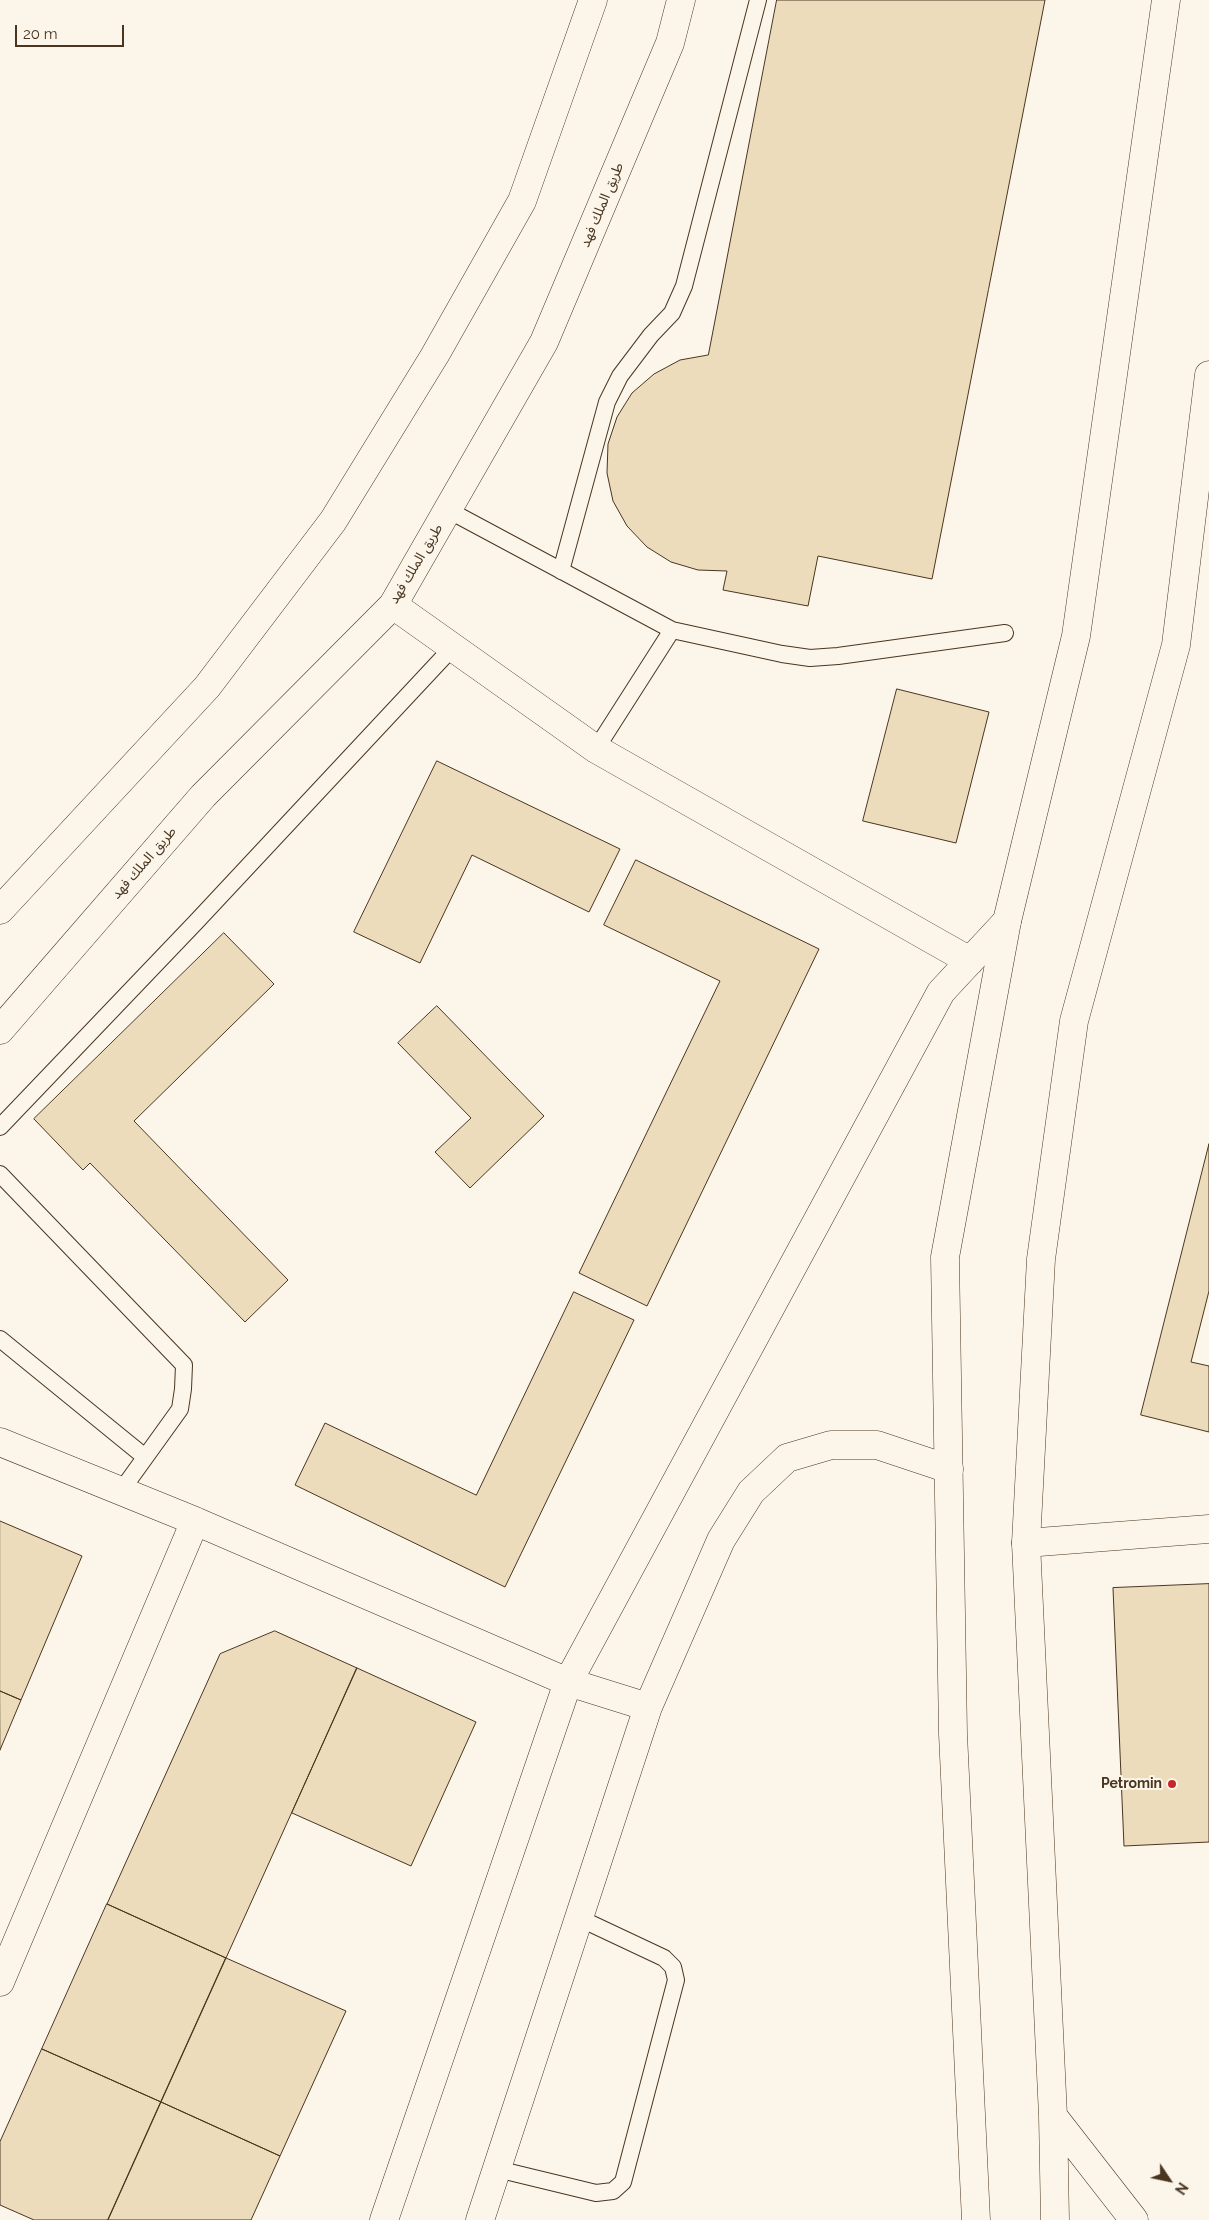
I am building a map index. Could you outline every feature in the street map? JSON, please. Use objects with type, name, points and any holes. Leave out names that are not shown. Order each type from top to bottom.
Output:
[{"type":"main road","points":[[0,910],[207,687],[333,521],[435,355],[522,201],[593,0]]},
{"type":"main road","name":"طريق الملك فهد","points":[[0,1030],[203,796],[394,605],[544,342],[670,43],[681,0]]},
{"type":"main road","points":[[976,2220],[952,1734],[945,1257],[1007,922],[1076,636],[1166,0]]},
{"type":"main road","points":[[1055,2220],[1053,2116],[1026,1543],[1041,1259],[1074,1021],[1176,645],[1209,375]]},
{"type":"main road","points":[[394,605],[596,749],[970,961]]},
{"type":"main road","points":[[384,2220],[568,1682],[941,992],[1007,922]]},
{"type":"main road","points":[[0,1442],[196,1521],[568,1682],[648,1707]]},
{"type":"main road","points":[[480,2220],[648,1707],[721,1540],[752,1492],[787,1458],[831,1445],[877,1445],[949,1470]]},
{"type":"main road","points":[[0,1982],[196,1521]]},
{"type":"main road","points":[[1026,1543],[1209,1529]]},
{"type":"main road","points":[[1053,2116],[1134,2220]]},
{"type":"main road","points":[[960,2220],[974,2178]]},
{"type":"lane","points":[[561,571],[607,402],[620,376],[651,335],[672,313],[684,286],[758,0]]},
{"type":"lane","points":[[448,510],[672,630],[782,654],[810,658],[838,656],[1005,633]]},
{"type":"lane","points":[[596,749],[672,630]]},
{"type":"lane","points":[[0,1127],[196,922],[453,647]]},
{"type":"lane","points":[[0,1174],[184,1365],[184,1389],[180,1409],[121,1492]]},
{"type":"lane","points":[[0,1339],[145,1457]]},
{"type":"lane","points":[[497,2169],[596,2193],[613,2191],[623,2182],[676,1980],[673,1967],[664,1958],[579,1918]]},
{"type":"building","points":[[777,0],[1045,0],[932,579],[818,556],[808,606],[723,590],[727,571],[698,570],[671,562],[647,547],[627,526],[613,501],[607,473],[608,444],[617,417],[632,393],[654,374],[680,360],[708,355]]},
{"type":"building","points":[[897,689],[989,712],[956,843],[863,821]]},
{"type":"building","points":[[437,761],[620,849],[589,912],[472,855],[420,963],[354,932]]},
{"type":"building","points":[[636,860],[819,949],[647,1306],[579,1273],[720,981],[604,925]]},
{"type":"building","points":[[224,933],[274,984],[134,1121],[288,1280],[245,1322],[90,1163],[83,1170],[34,1119]]},
{"type":"building","points":[[437,1006],[544,1116],[470,1188],[435,1152],[471,1118],[398,1043]]},
{"type":"building","points":[[1209,1144],[1209,1291],[1191,1362],[1209,1366],[1209,1432],[1141,1415]]},
{"type":"building","points":[[574,1292],[634,1320],[505,1587],[295,1485],[325,1423],[476,1495]]},
{"type":"building","points":[[0,1521],[82,1556],[21,1700],[0,1691]]},
{"type":"building","points":[[1209,1584],[1209,1842],[1124,1846],[1113,1588]]},
{"type":"building","points":[[275,1631],[357,1668],[226,1958],[107,1904],[220,1654]]},
{"type":"building","points":[[357,1668],[476,1722],[411,1866],[292,1813]]},
{"type":"building","points":[[0,1691],[21,1700],[0,1750]]},
{"type":"building","points":[[107,1904],[226,1958],[161,2102],[42,2049]]},
{"type":"building","points":[[226,1958],[346,2011],[280,2156],[161,2102]]},
{"type":"building","points":[[42,2049],[161,2102],[108,2220],[34,2220],[0,2205],[0,2142]]},
{"type":"building","points":[[161,2102],[280,2156],[251,2220],[108,2220]]},
{"type":"place","name":"Petromin","points":[[1172,1784]]}]
